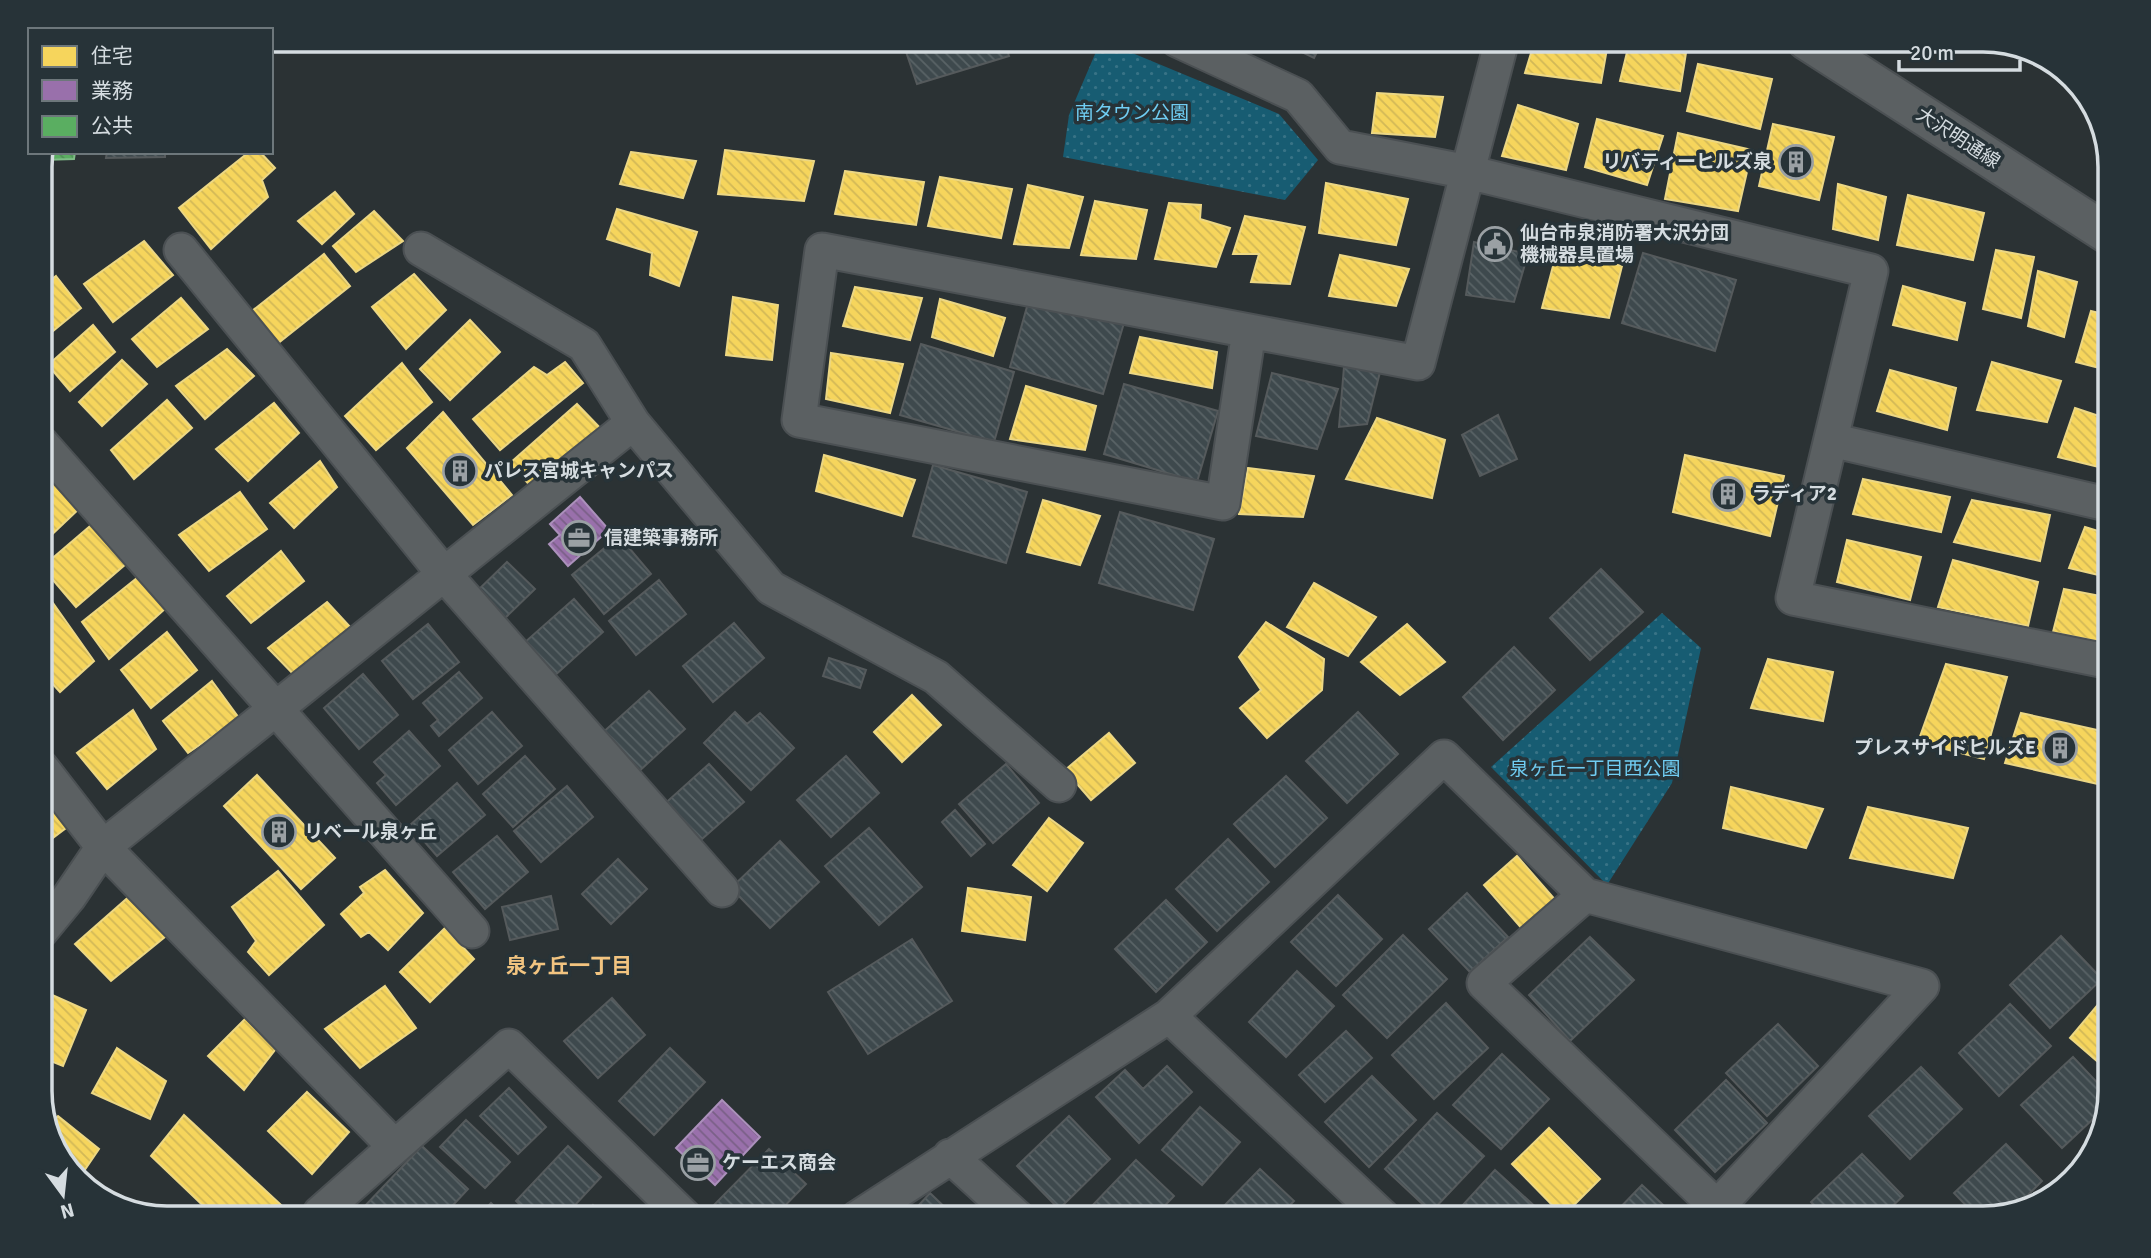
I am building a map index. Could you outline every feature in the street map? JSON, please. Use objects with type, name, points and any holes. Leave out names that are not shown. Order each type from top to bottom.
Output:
[{"type":"street","points":[[1203,52],[1298,96],[1340,148],[1468,172],[1871,271],[1793,598],[2098,659]]},
{"type":"street","points":[[1249,331],[1223,503],[799,420],[822,250],[1418,363],[1499,52]]},
{"type":"street","name":"大沢明通線","points":[[1825,52],[2098,228]]},
{"type":"street","points":[[421,249],[584,345],[633,424],[771,588],[936,677],[1059,785]]},
{"type":"street","points":[[181,250],[444,574],[722,890]]},
{"type":"street","points":[[53,916],[103,847],[633,424]]},
{"type":"street","points":[[1831,440],[2098,502]]},
{"type":"street","points":[[53,458],[472,931]]},
{"type":"street","points":[[875,1206],[1170,1016],[1444,757],[1585,895],[1922,986],[1718,1206]]},
{"type":"street","points":[[53,784],[103,847],[394,1146]]},
{"type":"street","points":[[1585,895],[1484,983],[1706,1206]]},
{"type":"street","points":[[1170,1016],[1371,1206]]},
{"type":"street","points":[[328,1206],[509,1046],[674,1206]]},
{"type":"street","points":[[950,1156],[1005,1206]]},
{"type":"green space","name":"南タウン公園","points":[[1096,52],[1130,52],[1279,114],[1318,160],[1285,200],[1063,157],[1069,115]]},
{"type":"green space","name":"泉ヶ丘一丁目西公園","points":[[1662,613],[1701,648],[1672,783],[1607,885],[1491,767]]},
{"type":"building: 住宅","points":[[1531,52],[1606,52],[1601,83],[1525,73]]},
{"type":"building: 住宅","points":[[1627,52],[1686,52],[1680,91],[1620,81]]},
{"type":"building: 住宅","points":[[1698,64],[1772,79],[1760,129],[1687,111]]},
{"type":"building: 住宅","points":[[1377,93],[1443,97],[1435,137],[1372,133]]},
{"type":"building: 住宅","points":[[1518,105],[1578,124],[1566,170],[1502,156]]},
{"type":"building: 住宅","points":[[1597,119],[1663,136],[1647,185],[1585,167]]},
{"type":"building: 住宅","name":"リバティーヒルズ泉","points":[[1773,124],[1834,137],[1819,200],[1759,186]]},
{"type":"building: 住宅","points":[[1678,133],[1752,150],[1738,211],[1665,199]]},
{"type":"building: 住宅","points":[[725,150],[814,161],[804,201],[718,194]]},
{"type":"building: 住宅","points":[[631,152],[696,161],[683,198],[620,184]]},
{"type":"building: 住宅","points":[[246,154],[262,154],[275,168],[262,180],[268,197],[211,249],[179,208]]},
{"type":"building: 住宅","points":[[845,171],[924,182],[916,225],[835,214]]},
{"type":"building: 住宅","points":[[940,177],[1012,189],[1001,238],[928,226]]},
{"type":"building: 住宅","points":[[1326,183],[1408,199],[1396,245],[1319,233]]},
{"type":"building: 住宅","points":[[1838,184],[1886,197],[1878,240],[1833,229]]},
{"type":"building: 住宅","points":[[1028,185],[1083,197],[1069,248],[1014,244]]},
{"type":"building: 住宅","points":[[335,192],[354,214],[322,244],[298,221]]},
{"type":"building: 住宅","points":[[1908,195],[1984,213],[1973,260],[1897,245]]},
{"type":"building: 住宅","points":[[1095,201],[1147,210],[1136,259],[1081,255]]},
{"type":"building: 住宅","points":[[1169,203],[1201,205],[1200,219],[1230,228],[1216,267],[1155,259]]},
{"type":"building: 住宅","points":[[617,209],[697,232],[679,286],[650,275],[652,253],[607,239]]},
{"type":"building: 住宅","points":[[374,211],[403,241],[356,272],[333,246]]},
{"type":"building: 住宅","points":[[1245,216],[1305,227],[1290,284],[1251,282],[1259,254],[1233,254]]},
{"type":"building: 住宅","points":[[144,241],[173,275],[113,322],[84,284]]},
{"type":"building: 住宅","points":[[1996,250],[2034,257],[2021,318],[1983,309]]},
{"type":"building: 住宅","points":[[1557,251],[1622,266],[1609,318],[1542,308]]},
{"type":"building: 住宅","points":[[324,254],[350,286],[277,344],[252,311]]},
{"type":"building: 住宅","points":[[1340,255],[1409,269],[1396,306],[1329,296]]},
{"type":"building: 住宅","points":[[2038,271],[2077,282],[2064,337],[2028,326]]},
{"type":"building: 住宅","points":[[414,274],[446,310],[406,349],[372,307]]},
{"type":"building: 住宅","points":[[56,276],[81,308],[53,331],[53,278]]},
{"type":"building: 住宅","points":[[1903,286],[1965,303],[1957,340],[1893,325]]},
{"type":"building: 住宅","points":[[855,287],[922,298],[910,340],[843,326]]},
{"type":"building: 住宅","points":[[733,297],[778,305],[772,360],[726,355]]},
{"type":"building: 住宅","points":[[181,298],[208,329],[157,367],[132,339]]},
{"type":"building: 住宅","points":[[940,299],[1005,318],[993,356],[932,337]]},
{"type":"building: 住宅","points":[[2091,311],[2098,313],[2098,368],[2076,362]]},
{"type":"building: 住宅","points":[[470,320],[500,352],[450,400],[420,369]]},
{"type":"building: 住宅","points":[[93,325],[115,352],[70,391],[53,371],[53,361]]},
{"type":"building: 住宅","points":[[1140,337],[1217,352],[1212,388],[1130,373]]},
{"type":"building: 住宅","points":[[227,349],[254,376],[205,419],[176,386]]},
{"type":"building: 住宅","points":[[831,353],[903,364],[890,413],[826,399]]},
{"type":"building: 住宅","points":[[122,360],[147,384],[102,426],[79,402]]},
{"type":"building: 住宅","points":[[565,362],[583,383],[500,450],[473,419],[534,367],[547,375]]},
{"type":"building: 住宅","points":[[1992,362],[2061,381],[2047,422],[1977,410]]},
{"type":"building: 住宅","points":[[402,363],[432,402],[376,450],[345,416]]},
{"type":"building: 住宅","points":[[1890,370],[1956,388],[1947,430],[1877,411]]},
{"type":"building: 住宅","points":[[1026,386],[1096,406],[1085,450],[1010,439]]},
{"type":"building: 住宅","points":[[167,400],[192,428],[134,479],[111,450]]},
{"type":"building: 住宅","points":[[274,403],[299,433],[248,481],[216,449]]},
{"type":"building: 住宅","points":[[577,404],[604,432],[534,490],[510,463]]},
{"type":"building: 住宅","points":[[2075,408],[2098,416],[2098,467],[2058,457]]},
{"type":"building: 住宅","name":"パレス宮城キャンパス","points":[[443,412],[512,495],[473,525],[407,448]]},
{"type":"building: 住宅","points":[[1377,418],[1445,440],[1432,498],[1346,479]]},
{"type":"building: 住宅","points":[[824,455],[915,480],[902,516],[816,491]]},
{"type":"building: 住宅","name":"ラディア2","points":[[1685,455],[1784,476],[1770,536],[1673,512]]},
{"type":"building: 住宅","points":[[320,461],[337,487],[294,528],[270,503]]},
{"type":"building: 住宅","points":[[1248,468],[1314,476],[1303,517],[1239,514]]},
{"type":"building: 住宅","points":[[53,469],[83,505],[53,534]]},
{"type":"building: 住宅","points":[[1863,479],[1950,497],[1941,532],[1853,514]]},
{"type":"building: 住宅","points":[[240,492],[267,529],[209,571],[179,535]]},
{"type":"building: 住宅","points":[[1043,500],[1100,516],[1080,565],[1027,552]]},
{"type":"building: 住宅","points":[[1972,500],[2050,515],[2040,561],[1954,542]]},
{"type":"building: 住宅","points":[[96,521],[127,563],[76,607],[53,580],[53,558]]},
{"type":"building: 住宅","points":[[2085,527],[2098,531],[2098,575],[2069,568]]},
{"type":"building: 住宅","points":[[1847,540],[1921,557],[1910,600],[1837,582]]},
{"type":"building: 住宅","points":[[281,551],[304,581],[251,623],[227,596]]},
{"type":"building: 住宅","points":[[1953,560],[2038,582],[2028,626],[1938,607]]},
{"type":"building: 住宅","points":[[138,577],[166,608],[109,659],[82,622]]},
{"type":"building: 住宅","points":[[1314,583],[1376,617],[1348,656],[1287,627]]},
{"type":"building: 住宅","points":[[2064,589],[2098,596],[2098,641],[2053,632]]},
{"type":"building: 住宅","points":[[327,602],[351,628],[295,676],[268,648]]},
{"type":"building: 住宅","points":[[53,603],[94,661],[60,692],[53,684]]},
{"type":"building: 住宅","points":[[1266,622],[1324,659],[1322,690],[1267,738],[1240,708],[1261,690],[1239,657]]},
{"type":"building: 住宅","points":[[1407,624],[1445,662],[1400,695],[1361,662]]},
{"type":"building: 住宅","points":[[167,632],[197,670],[151,708],[121,670]]},
{"type":"building: 住宅","points":[[1768,659],[1833,672],[1823,721],[1751,708]]},
{"type":"building: 住宅","points":[[1946,664],[2007,677],[1984,759],[1918,742]]},
{"type":"building: 住宅","points":[[212,681],[239,718],[188,753],[163,721]]},
{"type":"building: 住宅","points":[[912,695],[941,725],[902,762],[874,732]]},
{"type":"building: 住宅","points":[[133,710],[156,749],[107,789],[77,753]]},
{"type":"building: 住宅","name":"プレスサイドヒルズE","points":[[2021,713],[2098,730],[2098,784],[2005,763]]},
{"type":"building: 住宅","points":[[1109,733],[1135,763],[1091,800],[1065,770]]},
{"type":"building: 住宅","name":"リベール泉ヶ丘","points":[[257,775],[335,858],[301,889],[224,806]]},
{"type":"building: 住宅","points":[[1731,787],[1823,809],[1806,848],[1723,828]]},
{"type":"building: 住宅","points":[[53,803],[70,825],[53,838]]},
{"type":"building: 住宅","points":[[1868,807],[1968,828],[1953,878],[1850,858]]},
{"type":"building: 住宅","points":[[1049,818],[1083,843],[1047,891],[1013,865]]},
{"type":"building: 住宅","points":[[1517,856],[1557,902],[1524,931],[1484,885]]},
{"type":"building: 住宅","points":[[385,870],[423,913],[388,950],[369,932],[361,937],[341,914],[364,893],[360,887]]},
{"type":"building: 住宅","points":[[278,871],[324,925],[269,975],[248,952],[256,941],[232,907]]},
{"type":"building: 住宅","points":[[968,888],[1031,897],[1025,940],[962,931]]},
{"type":"building: 住宅","points":[[132,894],[166,936],[111,981],[75,944]]},
{"type":"building: 住宅","points":[[445,928],[474,959],[430,1002],[400,972]]},
{"type":"building: 住宅","points":[[385,986],[416,1028],[360,1068],[325,1029]]},
{"type":"building: 住宅","points":[[53,995],[86,1010],[63,1066],[53,1062]]},
{"type":"building: 住宅","points":[[2098,1005],[2098,1062],[2070,1038]]},
{"type":"building: 住宅","points":[[248,1016],[278,1046],[244,1090],[208,1056]]},
{"type":"building: 住宅","points":[[117,1048],[166,1081],[150,1119],[92,1093]]},
{"type":"building: 住宅","points":[[307,1092],[349,1132],[312,1174],[268,1131]]},
{"type":"building: 住宅","points":[[184,1115],[282,1206],[203,1206],[151,1156]]},
{"type":"building: 住宅","points":[[58,1116],[99,1149],[92,1160],[76,1160],[59,1127]]},
{"type":"building: 住宅","points":[[1549,1128],[1600,1179],[1573,1206],[1553,1206],[1512,1164]]},
{"type":"building: 業務","points":[[580,497],[609,530],[568,566],[549,544],[560,535],[550,524]]},
{"type":"building: 業務","points":[[722,1100],[760,1137],[715,1185],[676,1148]]},
{"type":"building: 公共","points":[[54,154],[75,154],[74,159],[53,160]]},
{"type":"building: その他","points":[[906,52],[1008,52],[1009,56],[917,84]]},
{"type":"building: その他","points":[[1302,52],[1317,52],[1314,58]]},
{"type":"building: その他","points":[[107,154],[165,154],[165,157],[106,158]]},
{"type":"building: その他","points":[[1474,242],[1528,254],[1514,302],[1466,295]]},
{"type":"building: その他","points":[[1643,253],[1736,280],[1715,351],[1622,323]]},
{"type":"building: その他","points":[[1030,296],[1124,323],[1103,394],[1010,367]]},
{"type":"building: その他","points":[[921,344],[1014,372],[994,442],[900,415]]},
{"type":"building: その他","points":[[1344,367],[1380,372],[1367,424],[1339,427]]},
{"type":"building: その他","points":[[1272,373],[1338,389],[1317,449],[1256,436]]},
{"type":"building: その他","points":[[1124,384],[1218,411],[1197,482],[1104,454]]},
{"type":"building: その他","points":[[1498,415],[1517,459],[1480,476],[1462,435]]},
{"type":"building: その他","points":[[933,465],[1027,492],[1006,563],[913,536]]},
{"type":"building: その他","points":[[1120,512],[1214,539],[1193,610],[1099,583]]},
{"type":"building: その他","points":[[619,536],[651,574],[604,614],[572,575]]},
{"type":"building: その他","points":[[507,562],[535,589],[501,622],[473,595]]},
{"type":"building: その他","points":[[1601,569],[1643,612],[1590,660],[1550,618]]},
{"type":"building: その他","points":[[659,580],[686,614],[636,655],[609,621]]},
{"type":"building: その他","points":[[574,599],[603,632],[553,677],[524,643]]},
{"type":"building: その他","points":[[734,623],[764,658],[713,702],[683,666]]},
{"type":"building: その他","points":[[428,624],[459,662],[413,699],[382,661]]},
{"type":"building: その他","points":[[1514,647],[1555,690],[1503,740],[1463,697]]},
{"type":"building: その他","points":[[829,658],[866,670],[860,688],[823,676]]},
{"type":"building: その他","points":[[459,672],[482,698],[439,736],[431,726],[438,720],[423,703]]},
{"type":"building: その他","points":[[363,674],[398,715],[359,749],[324,708]]},
{"type":"building: その他","points":[[649,691],[685,729],[636,774],[600,735]]},
{"type":"building: その他","points":[[492,712],[522,746],[478,784],[449,750]]},
{"type":"building: その他","points":[[735,712],[747,724],[760,713],[794,748],[751,790],[704,743]]},
{"type":"building: その他","points":[[1358,712],[1398,754],[1347,803],[1306,761]]},
{"type":"building: その他","points":[[409,731],[440,766],[396,805],[377,783],[386,775],[374,762]]},
{"type":"building: その他","points":[[525,756],[555,789],[513,827],[483,794]]},
{"type":"building: その他","points":[[846,756],[879,793],[831,837],[797,800]]},
{"type":"building: その他","points":[[709,764],[744,802],[694,846],[660,808]]},
{"type":"building: その他","points":[[1006,764],[1039,803],[993,843],[959,804]]},
{"type":"building: その他","points":[[1286,776],[1327,818],[1275,867],[1234,824]]},
{"type":"building: その他","points":[[457,783],[485,815],[437,856],[410,825]]},
{"type":"building: その他","points":[[567,786],[593,817],[541,862],[514,831]]},
{"type":"building: その他","points":[[955,810],[985,844],[971,856],[942,822]]},
{"type":"building: その他","points":[[869,828],[922,887],[879,925],[825,866]]},
{"type":"building: その他","points":[[497,836],[528,872],[485,909],[453,872]]},
{"type":"building: その他","points":[[1228,839],[1269,882],[1217,931],[1176,889]]},
{"type":"building: その他","points":[[780,841],[819,882],[770,928],[731,888]]},
{"type":"building: その他","points":[[618,859],[647,889],[611,924],[582,894]]},
{"type":"building: その他","points":[[1467,893],[1508,937],[1470,972],[1429,929]]},
{"type":"building: その他","points":[[1338,895],[1382,939],[1336,986],[1291,942]]},
{"type":"building: その他","points":[[551,896],[558,929],[510,940],[502,907]]},
{"type":"building: その他","points":[[1166,900],[1207,942],[1156,992],[1115,949]]},
{"type":"building: その他","points":[[1403,935],[1447,979],[1387,1038],[1343,995]]},
{"type":"building: その他","points":[[2061,936],[2098,975],[2098,983],[2050,1028],[2010,985]]},
{"type":"building: その他","points":[[1590,937],[1634,980],[1570,1041],[1529,995]]},
{"type":"building: その他","points":[[912,939],[952,1001],[868,1054],[828,992]]},
{"type":"building: その他","points":[[1297,971],[1334,1006],[1286,1057],[1249,1022]]},
{"type":"building: その他","points":[[612,998],[645,1035],[598,1078],[564,1041]]},
{"type":"building: その他","points":[[1446,1003],[1488,1048],[1434,1099],[1392,1055]]},
{"type":"building: その他","points":[[2010,1004],[2051,1046],[1999,1096],[1959,1053]]},
{"type":"building: その他","points":[[1778,1024],[1818,1066],[1767,1116],[1726,1073]]},
{"type":"building: その他","points":[[1346,1031],[1372,1058],[1325,1102],[1299,1075]]},
{"type":"building: その他","points":[[670,1048],[705,1082],[654,1135],[619,1101]]},
{"type":"building: その他","points":[[1502,1054],[1549,1099],[1501,1149],[1453,1105]]},
{"type":"building: その他","points":[[2073,1057],[2098,1083],[2096,1117],[2062,1148],[2021,1105]]},
{"type":"building: その他","points":[[1167,1066],[1192,1092],[1139,1143],[1096,1097],[1125,1070],[1143,1089]]},
{"type":"building: その他","points":[[1921,1067],[1962,1109],[1910,1159],[1869,1116]]},
{"type":"building: その他","points":[[1372,1076],[1416,1120],[1369,1167],[1325,1122]]},
{"type":"building: その他","points":[[1726,1080],[1767,1123],[1715,1172],[1675,1130]]},
{"type":"building: その他","points":[[509,1088],[546,1127],[518,1154],[480,1116]]},
{"type":"building: その他","points":[[1200,1107],[1240,1142],[1202,1185],[1162,1150]]},
{"type":"building: その他","points":[[1437,1113],[1484,1156],[1437,1206],[1425,1206],[1385,1169]]},
{"type":"building: その他","points":[[1069,1116],[1110,1159],[1062,1206],[1056,1206],[1017,1166]]},
{"type":"building: その他","points":[[466,1120],[510,1162],[485,1188],[440,1147]]},
{"type":"building: その他","points":[[2006,1144],[2042,1181],[2025,1198],[1998,1205],[1966,1206],[1954,1193]]},
{"type":"building: その他","points":[[422,1146],[468,1189],[452,1206],[365,1206]]},
{"type":"building: その他","points":[[568,1146],[601,1177],[574,1206],[521,1206],[516,1201]]},
{"type":"building: その他","points":[[769,1149],[806,1184],[785,1206],[714,1205]]},
{"type":"building: その他","points":[[1862,1154],[1903,1196],[1893,1206],[1814,1206],[1811,1202]]},
{"type":"building: その他","points":[[1136,1160],[1174,1196],[1164,1206],[1092,1206]]},
{"type":"building: その他","points":[[1260,1169],[1294,1201],[1289,1206],[1224,1206]]},
{"type":"building: その他","points":[[1495,1170],[1535,1206],[1462,1206]]},
{"type":"building: その他","points":[[1642,1185],[1664,1206],[1622,1206]]},
{"type":"building: その他","points":[[930,1193],[944,1206],[918,1206]]},
{"type":"place","name":"リバティーヒルズ泉","points":[[1796,162]]},
{"type":"place","name":"仙台市泉消防署大沢分団 機械器具置場","points":[[1495,244]]},
{"type":"place","name":"パレス宮城キャンパス","points":[[460,471]]},
{"type":"place","name":"ラディア2","points":[[1728,494]]},
{"type":"place","name":"信建築事務所","points":[[579,538]]},
{"type":"place","name":"プレスサイドヒルズE","points":[[2060,748]]},
{"type":"place","name":"リベール泉ヶ丘","points":[[279,832]]},
{"type":"place","name":"ケーエス商会","points":[[698,1163]]},
{"type":"district","name":"泉ヶ丘一丁目","points":[[569,966]]}]
